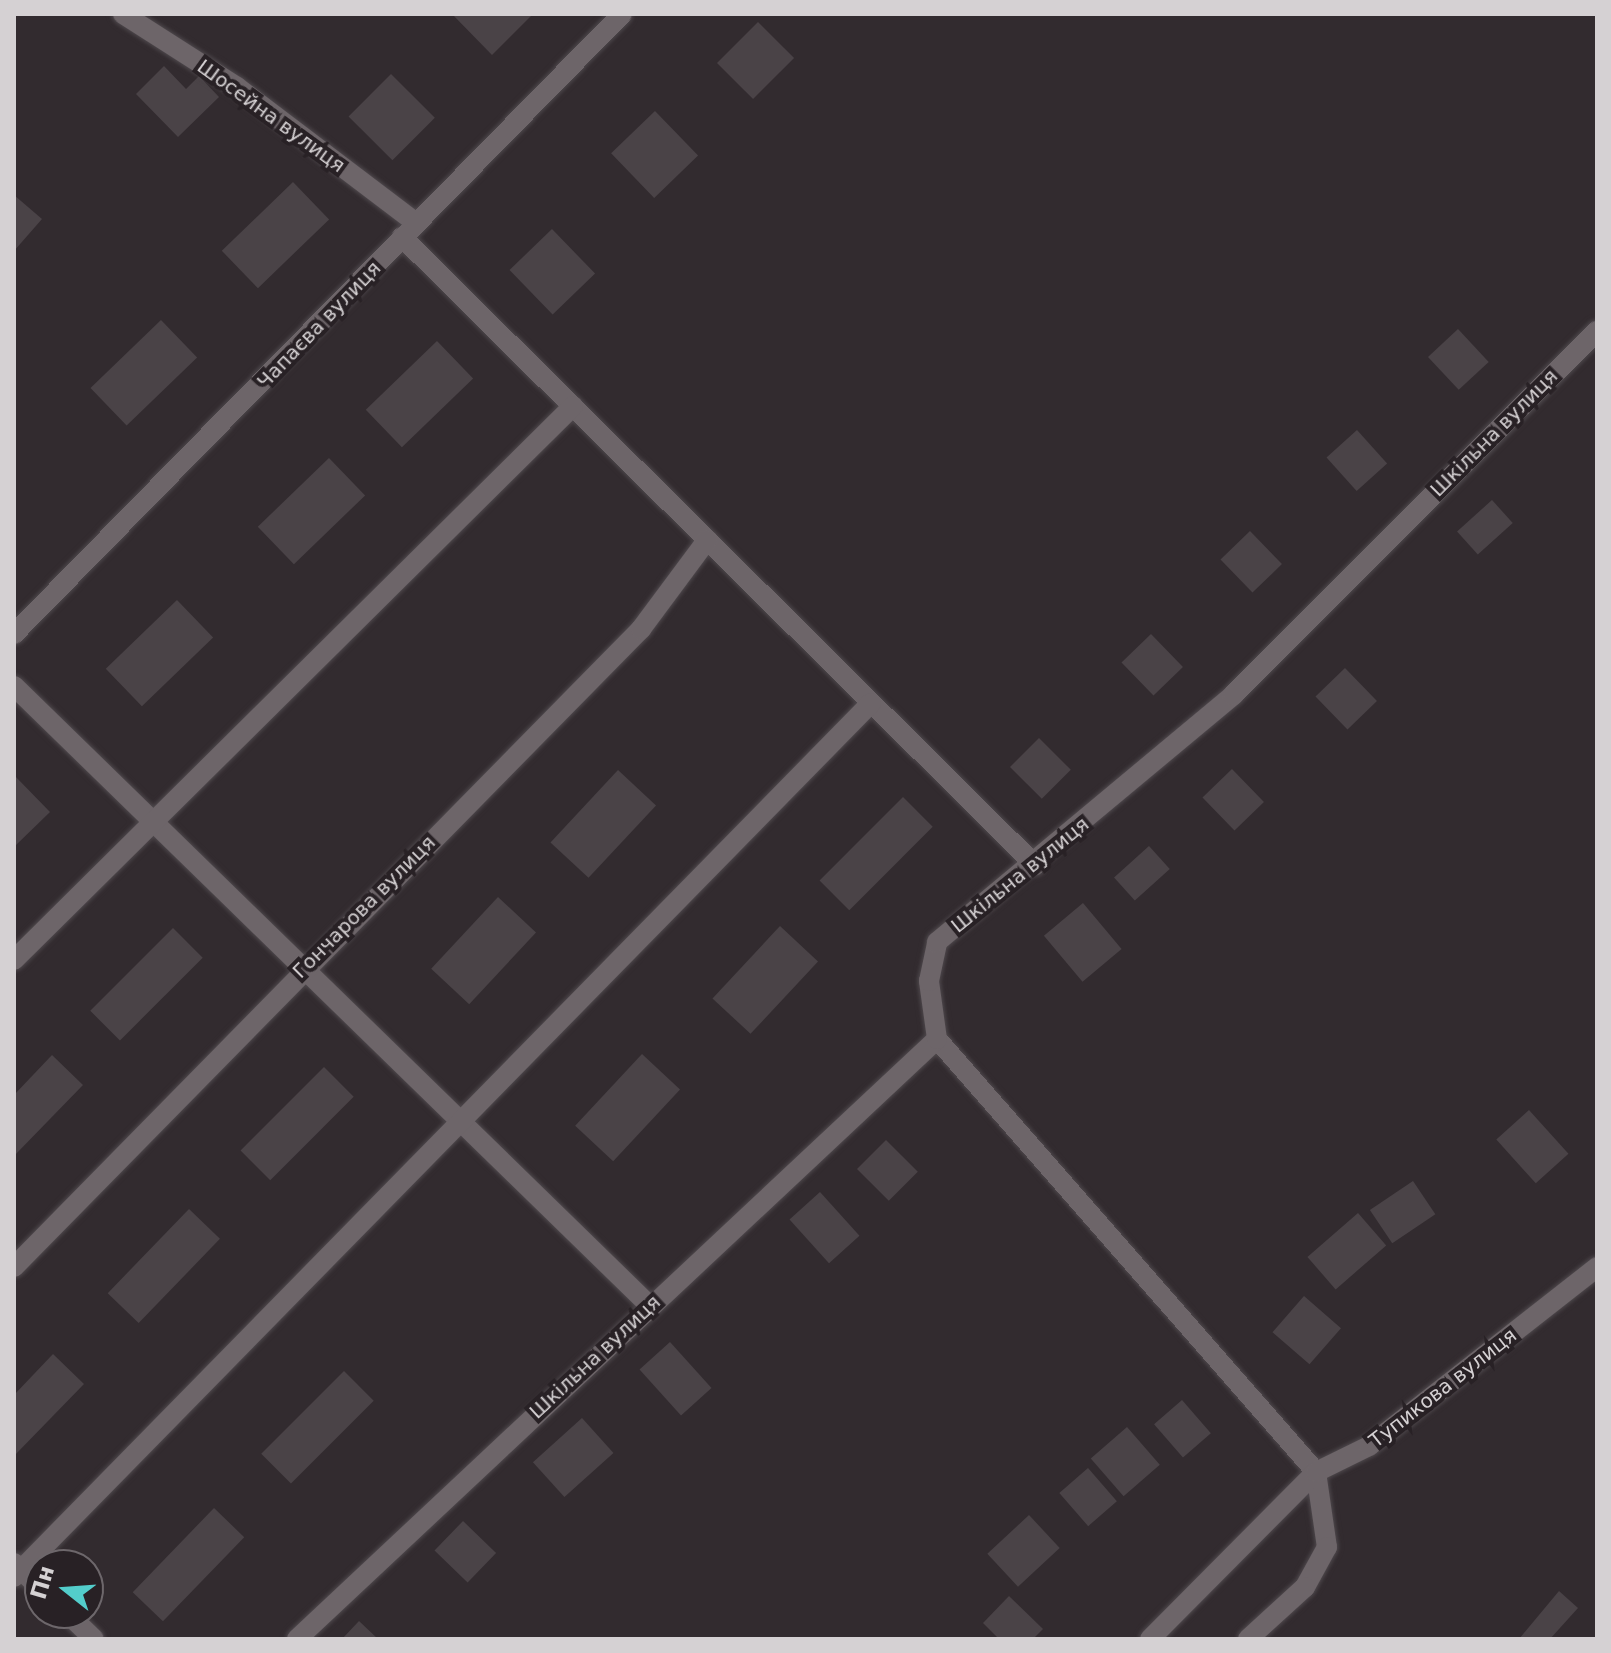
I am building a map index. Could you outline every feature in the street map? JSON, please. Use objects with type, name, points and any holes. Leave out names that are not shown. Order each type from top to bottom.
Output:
[{"type":"street","name":"Шосейна вулиця","points":[[123,14],[237,87],[409,230],[573,406],[1035,865]]},
{"type":"street","name":"Чапаєва вулиця","points":[[14,634],[622,14]]},
{"type":"street","name":"Шкільна вулиця","points":[[297,1639],[937,1039],[929,981],[937,942],[1035,865],[1233,695],[1597,331]]},
{"type":"street","points":[[14,960],[148,822],[573,406]]},
{"type":"street","name":"Гончарова вулиця","points":[[14,1267],[301,970],[641,629],[707,540]]},
{"type":"street","points":[[14,686],[148,822],[650,1306]]},
{"type":"street","points":[[16,1570],[871,703]]},
{"type":"street","points":[[937,1039],[1316,1472],[1327,1547],[1305,1587],[1248,1639]]},
{"type":"street","name":"Тупикова вулиця","points":[[1150,1639],[1316,1472],[1369,1446],[1597,1267]]},
{"type":"building","points":[[452,14],[533,14],[492,55]]},
{"type":"building","points":[[758,22],[794,58],[753,99],[717,63]]},
{"type":"building","points":[[164,66],[186,89],[199,76],[219,97],[178,137],[136,94]]},
{"type":"building","points":[[391,74],[435,118],[392,160],[349,116]]},
{"type":"building","points":[[655,111],[698,156],[654,198],[611,153]]},
{"type":"building","points":[[293,182],[329,219],[258,288],[222,251]]},
{"type":"building","points":[[14,195],[42,219],[14,251]]},
{"type":"building","points":[[552,229],[595,274],[553,315],[510,270]]},
{"type":"building","points":[[161,320],[197,357],[127,425],[91,388]]},
{"type":"building","points":[[1458,329],[1489,362],[1459,390],[1428,357]]},
{"type":"building","points":[[437,341],[473,378],[402,447],[366,410]]},
{"type":"building","points":[[1357,430],[1387,463],[1357,491],[1327,457]]},
{"type":"building","points":[[329,458],[365,495],[294,564],[258,527]]},
{"type":"building","points":[[1492,500],[1513,523],[1478,554],[1457,531]]},
{"type":"building","points":[[1250,531],[1282,564],[1252,593],[1221,559]]},
{"type":"building","points":[[177,600],[213,637],[142,706],[106,669]]},
{"type":"building","points":[[1151,634],[1183,667],[1153,696],[1122,662]]},
{"type":"building","points":[[1345,668],[1377,701],[1347,730],[1316,696]]},
{"type":"building","points":[[1039,738],[1071,770],[1042,799],[1010,767]]},
{"type":"building","points":[[1232,769],[1264,802],[1234,831],[1203,797]]},
{"type":"building","points":[[618,770],[656,805],[589,878],[550,842]]},
{"type":"building","points":[[14,775],[50,812],[14,847]]},
{"type":"building","points":[[903,797],[933,827],[849,910],[820,880]]},
{"type":"building","points":[[1149,846],[1170,869],[1135,900],[1114,877]]},
{"type":"building","points":[[498,897],[536,932],[469,1004],[431,969]]},
{"type":"building","points":[[1083,903],[1122,949],[1082,982],[1044,936]]},
{"type":"building","points":[[780,926],[818,961],[751,1034],[712,998]]},
{"type":"building","points":[[173,928],[203,958],[120,1040],[90,1011]]},
{"type":"building","points":[[642,1054],[680,1089],[613,1161],[575,1126]]},
{"type":"building","points":[[52,1055],[83,1085],[14,1156],[14,1095]]},
{"type":"building","points":[[324,1067],[354,1097],[270,1180],[241,1150]]},
{"type":"building","points":[[1529,1110],[1568,1154],[1536,1183],[1496,1139]]},
{"type":"building","points":[[886,1140],[918,1172],[889,1201],[857,1169]]},
{"type":"building","points":[[1413,1181],[1435,1214],[1392,1243],[1370,1210]]},
{"type":"building","points":[[820,1192],[859,1236],[829,1263],[790,1219]]},
{"type":"building","points":[[189,1209],[220,1239],[139,1323],[108,1293]]},
{"type":"building","points":[[1358,1213],[1386,1245],[1336,1289],[1307,1257]]},
{"type":"building","points":[[1304,1296],[1341,1328],[1309,1364],[1273,1332]]},
{"type":"building","points":[[670,1342],[711,1388],[681,1416],[640,1369]]},
{"type":"building","points":[[53,1354],[84,1384],[14,1456],[14,1395]]},
{"type":"building","points":[[344,1371],[374,1401],[291,1483],[261,1454]]},
{"type":"building","points":[[1182,1400],[1211,1433],[1183,1457],[1154,1424]]},
{"type":"building","points":[[582,1418],[613,1453],[564,1497],[533,1462]]},
{"type":"building","points":[[1127,1427],[1160,1465],[1124,1496],[1091,1458]]},
{"type":"building","points":[[1088,1468],[1117,1501],[1088,1526],[1059,1493]]},
{"type":"building","points":[[214,1508],[244,1537],[163,1621],[133,1592]]},
{"type":"building","points":[[1029,1515],[1060,1548],[1018,1587],[987,1554]]},
{"type":"building","points":[[463,1521],[496,1553],[468,1582],[435,1550]]},
{"type":"building","points":[[1559,1591],[1578,1608],[1550,1639],[1519,1639]]},
{"type":"building","points":[[1009,1596],[1043,1629],[1033,1639],[999,1639],[983,1623]]},
{"type":"building","points":[[359,1621],[378,1639],[342,1639]]}]
